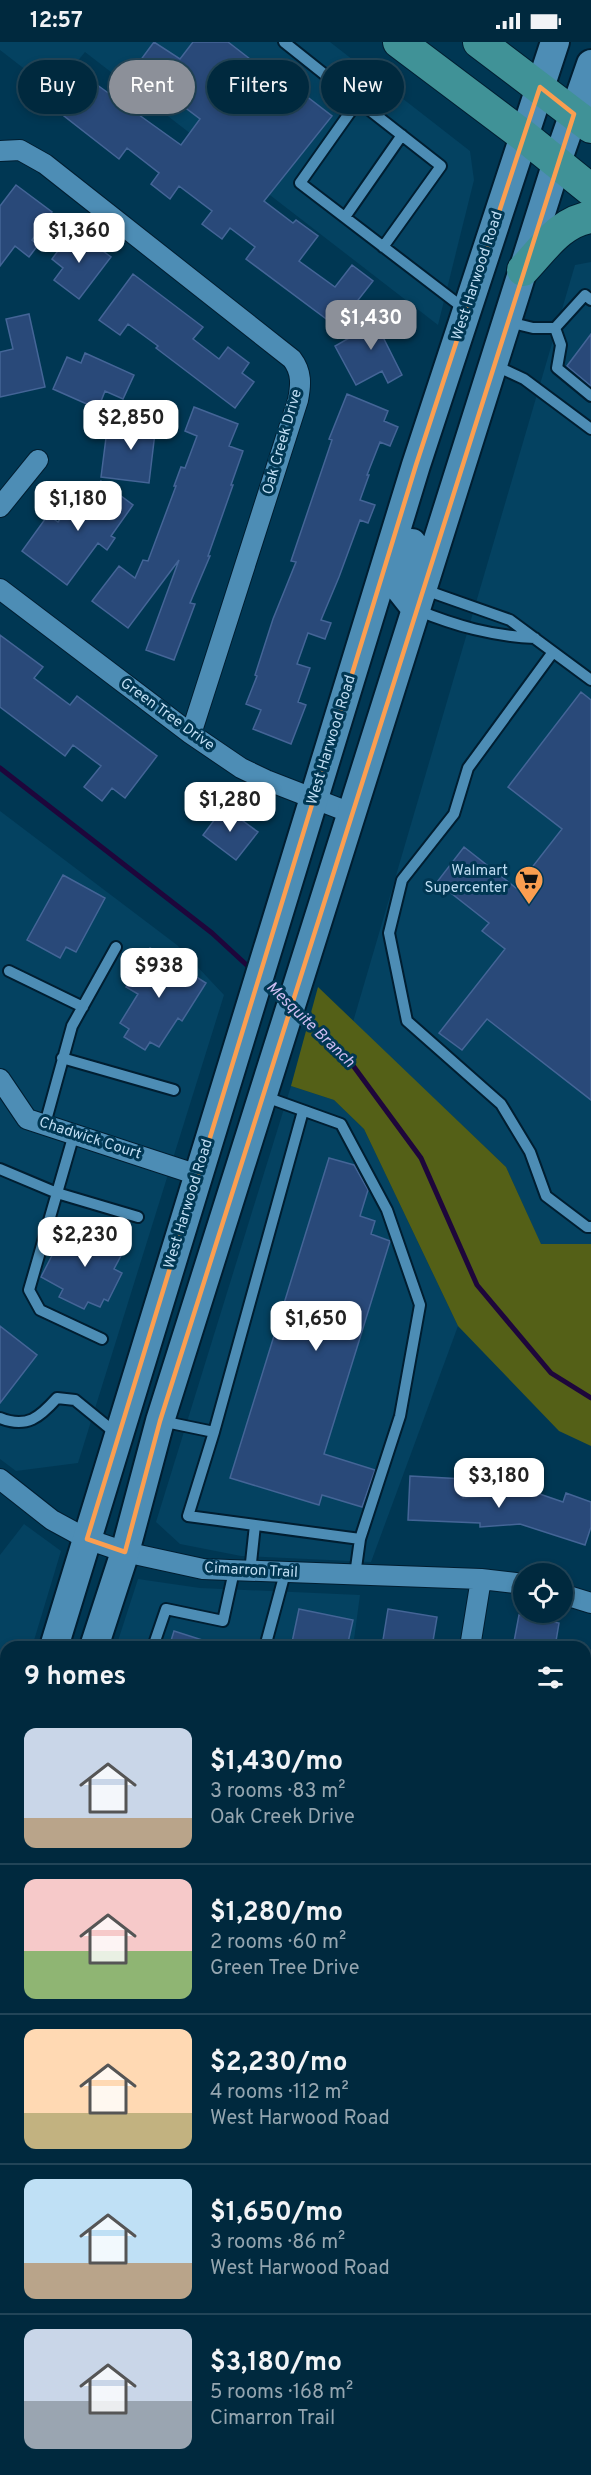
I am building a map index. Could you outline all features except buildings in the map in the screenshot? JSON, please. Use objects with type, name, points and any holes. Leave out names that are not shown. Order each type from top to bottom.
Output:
[{"type":"main road","points":[[399,42],[524,136],[591,190]]},
{"type":"main road","points":[[479,42],[582,120]]},
{"type":"main road","name":"West Harwood Road","points":[[56,1641],[416,465],[555,42]]},
{"type":"main road","points":[[96,1641],[125,1552],[160,1421],[557,162],[582,120],[591,64]]},
{"type":"main road","points":[[523,270],[562,228],[582,218],[591,217]]},
{"type":"main road","points":[[416,465],[430,480],[402,577],[401,590],[419,599]]},
{"type":"street","name":"Oak Creek Drive","points":[[0,151],[20,150],[45,164],[292,359],[299,368],[301,385],[298,400],[192,734]]},
{"type":"street","points":[[0,507],[38,460]]},
{"type":"street","name":"Green Tree Drive","points":[[0,589],[192,734],[241,768],[351,813]]},
{"type":"street","name":"Chadwick Court","points":[[0,1079],[27,1119],[198,1175]]},
{"type":"street","name":"Cimarron Trail","points":[[0,1479],[52,1520],[87,1539],[125,1552],[203,1569],[481,1579],[513,1583]]},
{"type":"street","points":[[471,1641],[481,1579]]},
{"type":"street","points":[[573,1597],[591,1603]]},
{"type":"lane","points":[[284,42],[321,72]]},
{"type":"lane","points":[[349,114],[300,183],[466,311]]},
{"type":"lane","points":[[375,114],[441,166],[383,247]]},
{"type":"lane","points":[[345,217],[402,135]]},
{"type":"lane","points":[[507,322],[533,328],[555,328],[585,295],[591,300]]},
{"type":"lane","points":[[555,328],[561,345],[557,368],[591,396]]},
{"type":"lane","points":[[493,364],[524,379],[591,429]]},
{"type":"lane","points":[[419,599],[443,621],[502,636],[535,638]]},
{"type":"lane","points":[[419,599],[510,620],[591,680]]},
{"type":"lane","points":[[553,652],[468,768],[454,814],[402,880],[389,933],[407,1021],[501,1104],[530,1152],[546,1196],[587,1227],[591,1227]]},
{"type":"lane","points":[[45,1124],[72,1026],[116,947]]},
{"type":"lane","points":[[9,971],[83,1006]]},
{"type":"lane","points":[[62,1058],[174,1090]]},
{"type":"lane","points":[[262,1096],[341,1124],[387,1210],[420,1305],[400,1416],[360,1539],[356,1575]]},
{"type":"lane","points":[[303,1111],[214,1432],[188,1516],[360,1539]]},
{"type":"lane","points":[[74,1134],[29,1290],[40,1310],[102,1339]]},
{"type":"lane","points":[[0,1169],[57,1193],[138,1217]]},
{"type":"lane","points":[[0,1418],[21,1423],[40,1417],[57,1398],[75,1400],[118,1435]]},
{"type":"lane","points":[[160,1421],[214,1432]]},
{"type":"lane","points":[[155,1641],[166,1609],[223,1621],[242,1572],[255,1525]]},
{"type":"lane","points":[[267,1641],[285,1573]]},
{"type":"highlighted area","points":[[540,87],[574,114],[160,1421],[125,1552],[87,1539],[416,465]]},
{"type":"shaded area","points":[[0,42],[330,42],[353,60],[321,60],[321,114],[404,114],[404,100],[470,151],[474,180],[438,325],[165,114],[195,114],[195,60],[109,60],[109,71],[85,52],[78,60],[18,60],[18,64],[0,50]]},
{"type":"shaded area","points":[[591,262],[591,1244],[541,1245],[506,1167],[353,1022],[575,265]]},
{"type":"shaded area","points":[[0,811],[177,945],[224,995],[78,1463],[16,1471],[0,1459]]},
{"type":"shaded area","points":[[291,1086],[334,1100],[364,1129],[458,1326],[371,1562],[241,1556],[180,1544],[156,1522]]},
{"type":"shaded area","points":[[24,1524],[61,1551],[34,1641],[0,1641],[0,1555]]},
{"type":"shaded area","points":[[138,1579],[200,1588],[360,1595],[354,1641],[118,1641]]},
{"type":"green space","points":[[318,987],[506,1167],[541,1244],[591,1244],[591,1446],[559,1431],[458,1326],[364,1129],[334,1100],[291,1086]]},
{"type":"waterway","name":"Mesquite Branch","points":[[0,768],[212,933],[251,969]]},
{"type":"waterway","name":"Mesquite Branch","points":[[267,983],[284,999]]},
{"type":"waterway","name":"Mesquite Branch","points":[[298,1012],[346,1056],[421,1158],[477,1285],[551,1373],[591,1398]]},
{"type":"place","name":"Walmart Supercenter","points":[[529,906]]}]
